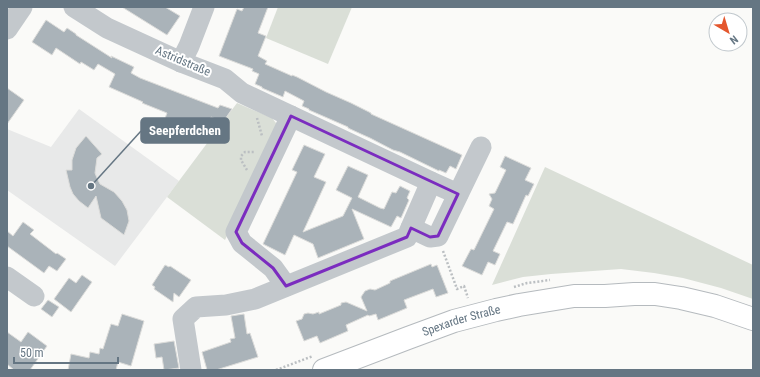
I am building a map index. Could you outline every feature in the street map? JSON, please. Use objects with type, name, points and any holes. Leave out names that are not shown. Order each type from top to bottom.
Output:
[{"type":"main road","name":"Spexarder Straße","points":[[324,370],[454,322],[519,304],[574,296],[655,294],[715,306],[753,319]]},
{"type":"main road","name":"Spexarder Straße","points":[[605,296],[713,318],[753,332]]},
{"type":"street","points":[[7,29],[22,7]]},
{"type":"street","name":"Astridstraße","points":[[74,7],[107,28],[181,62],[225,79],[242,93],[458,194]]},
{"type":"street","points":[[181,62],[189,46],[204,7]]},
{"type":"street","points":[[286,286],[273,268],[242,243],[236,232],[291,116]]},
{"type":"street","points":[[411,228],[430,237],[438,236],[481,147]]},
{"type":"street","points":[[191,370],[183,319],[196,307],[226,305],[255,298],[407,237],[432,182]]},
{"type":"street","points":[[7,277],[34,296]]},
{"type":"path","points":[[438,236],[457,289],[464,286],[468,298]]},
{"type":"highlighted area","points":[[291,116],[458,194],[438,236],[430,237],[411,228],[407,237],[286,286],[273,268],[242,243],[236,232]]},
{"type":"shaded area","points":[[278,7],[352,7],[328,64],[266,38]]},
{"type":"shaded area","points":[[237,103],[272,118],[276,123],[276,131],[225,240],[167,197]]},
{"type":"shaded area","points":[[79,109],[179,181],[115,266],[7,190],[7,129],[51,147]]},
{"type":"shaded area","points":[[545,167],[753,265],[753,299],[721,288],[683,278],[621,269],[523,277],[492,285]]},
{"type":"building","points":[[122,7],[165,7],[180,16],[167,35]]},
{"type":"building","points":[[244,7],[268,7],[258,33],[266,36],[258,56],[267,61],[265,64],[297,77],[371,114],[462,155],[456,169],[450,166],[446,173],[439,171],[309,110],[302,106],[304,101],[285,91],[283,97],[255,84],[259,74],[252,71],[253,69],[219,56],[237,9],[242,11]]},
{"type":"building","points":[[46,20],[64,32],[67,28],[112,58],[111,56],[134,67],[131,73],[140,78],[218,108],[220,105],[232,109],[223,122],[211,117],[206,131],[176,119],[174,125],[164,121],[167,113],[109,87],[115,74],[98,64],[94,70],[81,62],[80,64],[56,48],[52,55],[32,42]]},
{"type":"building","points":[[7,88],[24,100],[7,124]]},
{"type":"building","points":[[86,136],[102,154],[97,158],[95,173],[100,184],[114,192],[122,201],[127,210],[129,221],[124,235],[101,218],[96,196],[88,208],[73,194],[70,187],[66,170],[72,170],[72,160],[76,148]]},
{"type":"building","points":[[304,145],[325,154],[314,177],[326,182],[303,232],[343,216],[352,198],[336,190],[348,166],[368,175],[358,197],[380,208],[384,209],[392,192],[396,193],[400,186],[410,191],[407,198],[409,200],[401,218],[397,216],[391,227],[352,209],[364,239],[318,258],[313,244],[294,235],[285,255],[263,244],[297,172],[292,170]]},
{"type":"building","points":[[505,156],[531,168],[525,180],[534,184],[528,196],[526,195],[513,224],[507,222],[493,251],[500,254],[495,265],[488,262],[482,275],[462,266],[471,249],[474,250],[494,209],[489,206],[492,199],[489,194],[495,193],[506,170],[500,167]]},
{"type":"building","points":[[23,222],[34,230],[30,234],[56,254],[57,253],[66,259],[57,271],[49,266],[44,273],[7,246],[7,231],[13,236]]},
{"type":"building","points":[[431,264],[432,267],[437,265],[448,293],[436,297],[433,289],[404,300],[407,308],[378,320],[376,314],[368,315],[346,325],[348,331],[320,343],[317,336],[304,341],[296,321],[302,319],[304,314],[319,312],[319,314],[346,302],[367,311],[361,297],[365,291],[370,289],[375,290],[390,283],[390,281]]},
{"type":"building","points":[[165,265],[170,266],[191,280],[179,297],[174,293],[173,302],[154,289],[155,287],[152,285]]},
{"type":"building","points":[[82,275],[92,282],[71,312],[54,299],[69,278],[76,283]]},
{"type":"building","points":[[48,300],[59,307],[52,317],[41,309]]},
{"type":"building","points":[[122,314],[144,321],[131,366],[118,362],[116,370],[68,370],[71,354],[89,358],[90,352],[99,354],[100,348],[103,349],[111,324],[118,326]]},
{"type":"building","points":[[244,314],[247,334],[250,333],[258,357],[216,370],[207,370],[202,352],[231,342],[230,339],[235,338],[231,316]]},
{"type":"building","points":[[7,332],[21,342],[28,332],[47,346],[30,370],[14,370],[7,364]]},
{"type":"building","points":[[174,341],[179,368],[164,370],[162,357],[156,358],[154,344]]},
{"type":"place","name":"Seepferdchen","points":[[91,186]]}]
